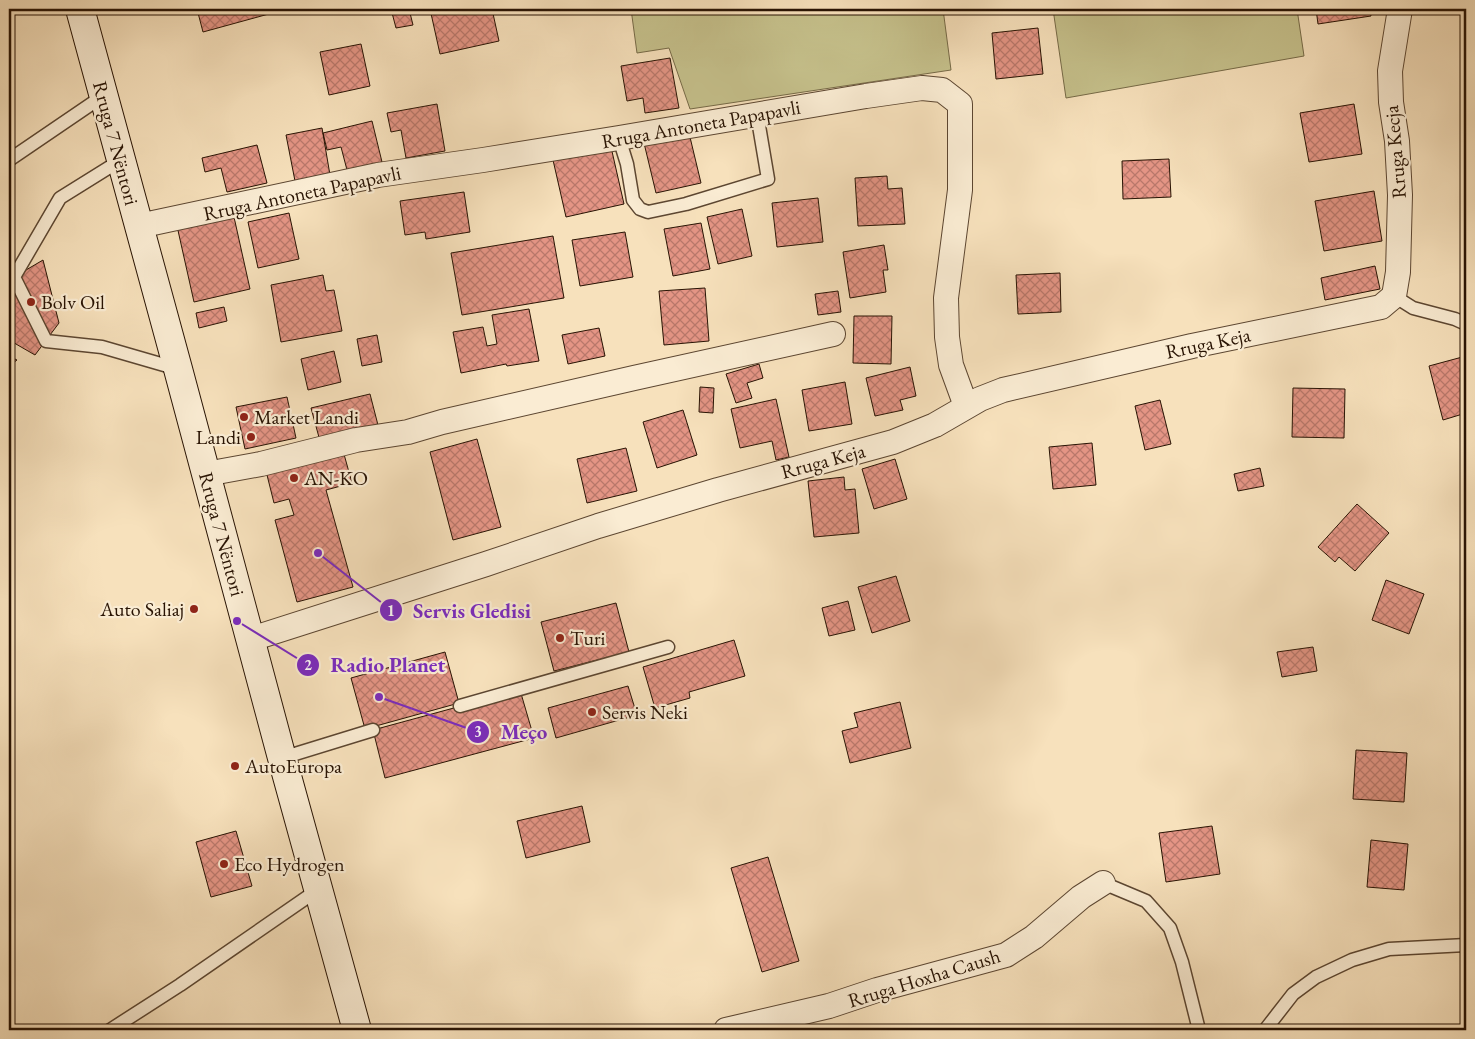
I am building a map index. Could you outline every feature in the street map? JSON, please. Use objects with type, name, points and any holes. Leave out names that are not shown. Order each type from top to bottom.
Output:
[{"type":"main road","name":"Rruga 7 Nëntori","points":[[80,9],[357,1030]]},
{"type":"street","name":"Rruga Kecja","points":[[1394,296],[1398,272],[1400,195],[1390,71],[1400,9]]},
{"type":"street","name":"Rruga Antoneta Papapavli","points":[[139,226],[378,175],[619,138],[866,96],[922,88],[942,90],[960,104],[960,190],[946,298],[947,336],[951,366],[966,406]]},
{"type":"street","name":"Rruga Keja","points":[[251,639],[718,490],[893,442],[935,425],[966,406],[1003,390],[1192,346],[1381,307],[1394,296]]},
{"type":"street","points":[[206,474],[261,464],[356,440],[408,432],[442,422],[643,375],[833,334]]},
{"type":"street","name":"Rruga Hoxha Caush","points":[[726,1030],[829,1006],[877,990],[1006,955],[1034,937],[1081,898],[1103,883]]},
{"type":"lane","points":[[9,160],[103,96]]},
{"type":"lane","points":[[619,138],[627,164],[633,200],[640,209],[648,212],[686,204],[768,179],[757,114]]},
{"type":"lane","points":[[121,160],[60,198],[14,277],[46,342],[102,347],[178,369]]},
{"type":"lane","points":[[1394,296],[1413,308],[1455,318],[1466,324]]},
{"type":"lane","points":[[460,706],[668,647]]},
{"type":"lane","points":[[282,758],[372,730]]},
{"type":"lane","points":[[1103,883],[1146,902],[1170,928],[1182,962],[1199,1030]]},
{"type":"lane","points":[[110,1030],[180,985],[319,889]]},
{"type":"lane","points":[[1265,1030],[1293,994],[1316,977],[1352,960],[1389,949],[1466,945]]},
{"type":"shaded area","points":[[631,9],[943,9],[951,70],[690,109],[669,48],[637,53]]},
{"type":"shaded area","points":[[1053,9],[1297,9],[1304,56],[1066,98]]},
{"type":"building","points":[[197,9],[287,9],[203,32]]},
{"type":"building","points":[[391,9],[409,9],[413,25],[396,28]]},
{"type":"building","points":[[430,9],[492,9],[499,41],[440,54]]},
{"type":"building","points":[[1316,9],[1370,9],[1371,16],[1318,24]]},
{"type":"building","points":[[1038,28],[1043,74],[996,79],[992,33]]},
{"type":"building","points":[[361,44],[370,86],[329,95],[320,52]]},
{"type":"building","points":[[670,58],[679,108],[645,113],[643,98],[627,101],[621,66]]},
{"type":"building","points":[[437,104],[445,151],[406,158],[401,130],[391,132],[387,113]]},
{"type":"building","points":[[1354,104],[1362,154],[1309,162],[1300,113]]},
{"type":"building","points":[[372,121],[382,162],[347,170],[341,147],[327,150],[323,133]]},
{"type":"building","points":[[322,128],[330,175],[295,181],[286,135]]},
{"type":"building","points":[[689,133],[701,183],[656,193],[644,143]]},
{"type":"building","points":[[257,145],[267,183],[227,192],[221,168],[205,172],[202,158]]},
{"type":"building","points":[[611,147],[624,204],[566,217],[553,160]]},
{"type":"building","points":[[1169,159],[1171,197],[1123,199],[1122,161]]},
{"type":"building","points":[[887,176],[888,189],[902,188],[905,224],[858,226],[855,178]]},
{"type":"building","points":[[1374,191],[1382,241],[1324,251],[1315,201]]},
{"type":"building","points":[[464,192],[470,232],[426,239],[425,232],[405,235],[400,201]]},
{"type":"building","points":[[818,198],[823,242],[777,247],[772,203]]},
{"type":"building","points":[[232,208],[250,289],[194,302],[177,226]]},
{"type":"building","points":[[742,209],[752,256],[718,264],[707,217]]},
{"type":"building","points":[[289,213],[299,259],[258,268],[248,222]]},
{"type":"building","points":[[701,223],[710,269],[673,276],[664,229]]},
{"type":"building","points":[[625,232],[633,277],[580,286],[572,240]]},
{"type":"building","points":[[553,236],[564,298],[462,315],[451,253]]},
{"type":"building","points":[[884,245],[888,270],[883,270],[886,292],[850,298],[843,252]]},
{"type":"building","name":"Bolv Oil","points":[[43,260],[59,323],[35,355],[9,340],[9,280]]},
{"type":"building","points":[[1375,266],[1380,289],[1325,300],[1321,278]]},
{"type":"building","points":[[1060,273],[1061,312],[1018,314],[1016,275]]},
{"type":"building","points":[[323,275],[326,291],[334,290],[342,331],[281,342],[271,285]]},
{"type":"building","points":[[705,288],[709,341],[664,345],[659,291]]},
{"type":"building","points":[[838,291],[841,312],[818,315],[815,294]]},
{"type":"building","points":[[224,307],[227,321],[199,328],[196,313]]},
{"type":"building","points":[[529,309],[539,361],[507,366],[506,364],[461,373],[453,332],[483,327],[487,346],[497,344],[492,315]]},
{"type":"building","points":[[854,316],[892,316],[891,364],[853,363]]},
{"type":"building","points":[[599,328],[605,356],[568,364],[562,335]]},
{"type":"building","points":[[377,335],[382,362],[362,366],[357,339]]},
{"type":"building","points":[[334,351],[341,382],[308,390],[301,359]]},
{"type":"building","points":[[9,356],[17,360],[9,366]]},
{"type":"building","points":[[1466,356],[1466,413],[1443,420],[1429,366]]},
{"type":"building","points":[[759,364],[763,378],[747,383],[752,398],[736,403],[726,374]]},
{"type":"building","points":[[910,367],[916,396],[900,400],[903,410],[875,416],[866,378]]},
{"type":"building","points":[[845,382],[852,424],[809,431],[802,390]]},
{"type":"building","points":[[700,387],[714,388],[713,413],[699,412]]},
{"type":"building","points":[[1293,388],[1345,389],[1344,438],[1292,437]]},
{"type":"building","points":[[370,394],[379,429],[320,441],[311,408]]},
{"type":"building","points":[[287,397],[296,438],[245,449],[236,407]]},
{"type":"building","points":[[776,399],[789,457],[776,460],[772,441],[740,448],[731,409]]},
{"type":"building","points":[[1160,400],[1171,444],[1145,450],[1135,406]]},
{"type":"building","points":[[683,410],[697,455],[657,468],[643,422]]},
{"type":"building","points":[[477,439],[501,527],[453,540],[430,452]]},
{"type":"building","points":[[1092,443],[1096,485],[1053,489],[1049,447]]},
{"type":"building","points":[[342,447],[352,483],[326,490],[353,587],[297,602],[275,520],[294,515],[289,499],[274,503],[265,467]]},
{"type":"building","points":[[626,448],[637,491],[587,503],[577,459]]},
{"type":"building","points":[[895,459],[907,499],[874,509],[862,469]]},
{"type":"building","points":[[1260,468],[1264,486],[1238,491],[1234,474]]},
{"type":"building","points":[[844,477],[845,490],[855,489],[859,533],[814,537],[808,481]]},
{"type":"building","points":[[1357,504],[1389,533],[1355,571],[1339,557],[1335,562],[1318,547]]},
{"type":"building","points":[[896,576],[910,621],[872,633],[858,587]]},
{"type":"building","points":[[1386,580],[1424,594],[1409,634],[1372,620]]},
{"type":"building","points":[[848,601],[855,630],[829,636],[822,608]]},
{"type":"building","points":[[616,603],[629,652],[554,671],[541,622]]},
{"type":"building","points":[[734,640],[745,676],[689,692],[690,698],[655,708],[643,667]]},
{"type":"building","points":[[1313,647],[1317,671],[1282,677],[1277,652]]},
{"type":"building","points":[[445,652],[459,703],[365,729],[351,678]]},
{"type":"building","name":"Servis Neki","points":[[628,686],[637,715],[556,738],[548,708]]},
{"type":"building","points":[[520,690],[534,738],[385,778],[373,730]]},
{"type":"building","points":[[900,702],[911,748],[850,763],[842,731],[858,727],[854,713]]},
{"type":"building","points":[[1356,750],[1407,753],[1404,802],[1353,799]]},
{"type":"building","points":[[582,806],[590,842],[526,858],[517,821]]},
{"type":"building","points":[[1212,826],[1220,874],[1166,882],[1159,833]]},
{"type":"building","name":"Eco Hydrogen","points":[[236,831],[252,886],[211,897],[196,842]]},
{"type":"building","points":[[1371,840],[1408,844],[1404,890],[1367,887]]},
{"type":"building","points":[[768,857],[799,961],[762,972],[731,868]]},
{"type":"place","name":"Bolv Oil","points":[[31,302]]},
{"type":"place","name":"Market Landi","points":[[244,417]]},
{"type":"place","name":"Landi","points":[[251,437]]},
{"type":"place","name":"AN-KO","points":[[294,478]]},
{"type":"place","name":"Servis Gledisi","points":[[318,553]]},
{"type":"place","name":"Auto Saliaj","points":[[194,609]]},
{"type":"place","name":"Radio Planet","points":[[237,621]]},
{"type":"place","name":"Turi","points":[[560,638]]},
{"type":"place","name":"Meço","points":[[379,697]]},
{"type":"place","name":"Servis Neki","points":[[592,712]]},
{"type":"place","name":"AutoEuropa","points":[[235,766]]},
{"type":"place","name":"Eco Hydrogen","points":[[224,864]]}]
